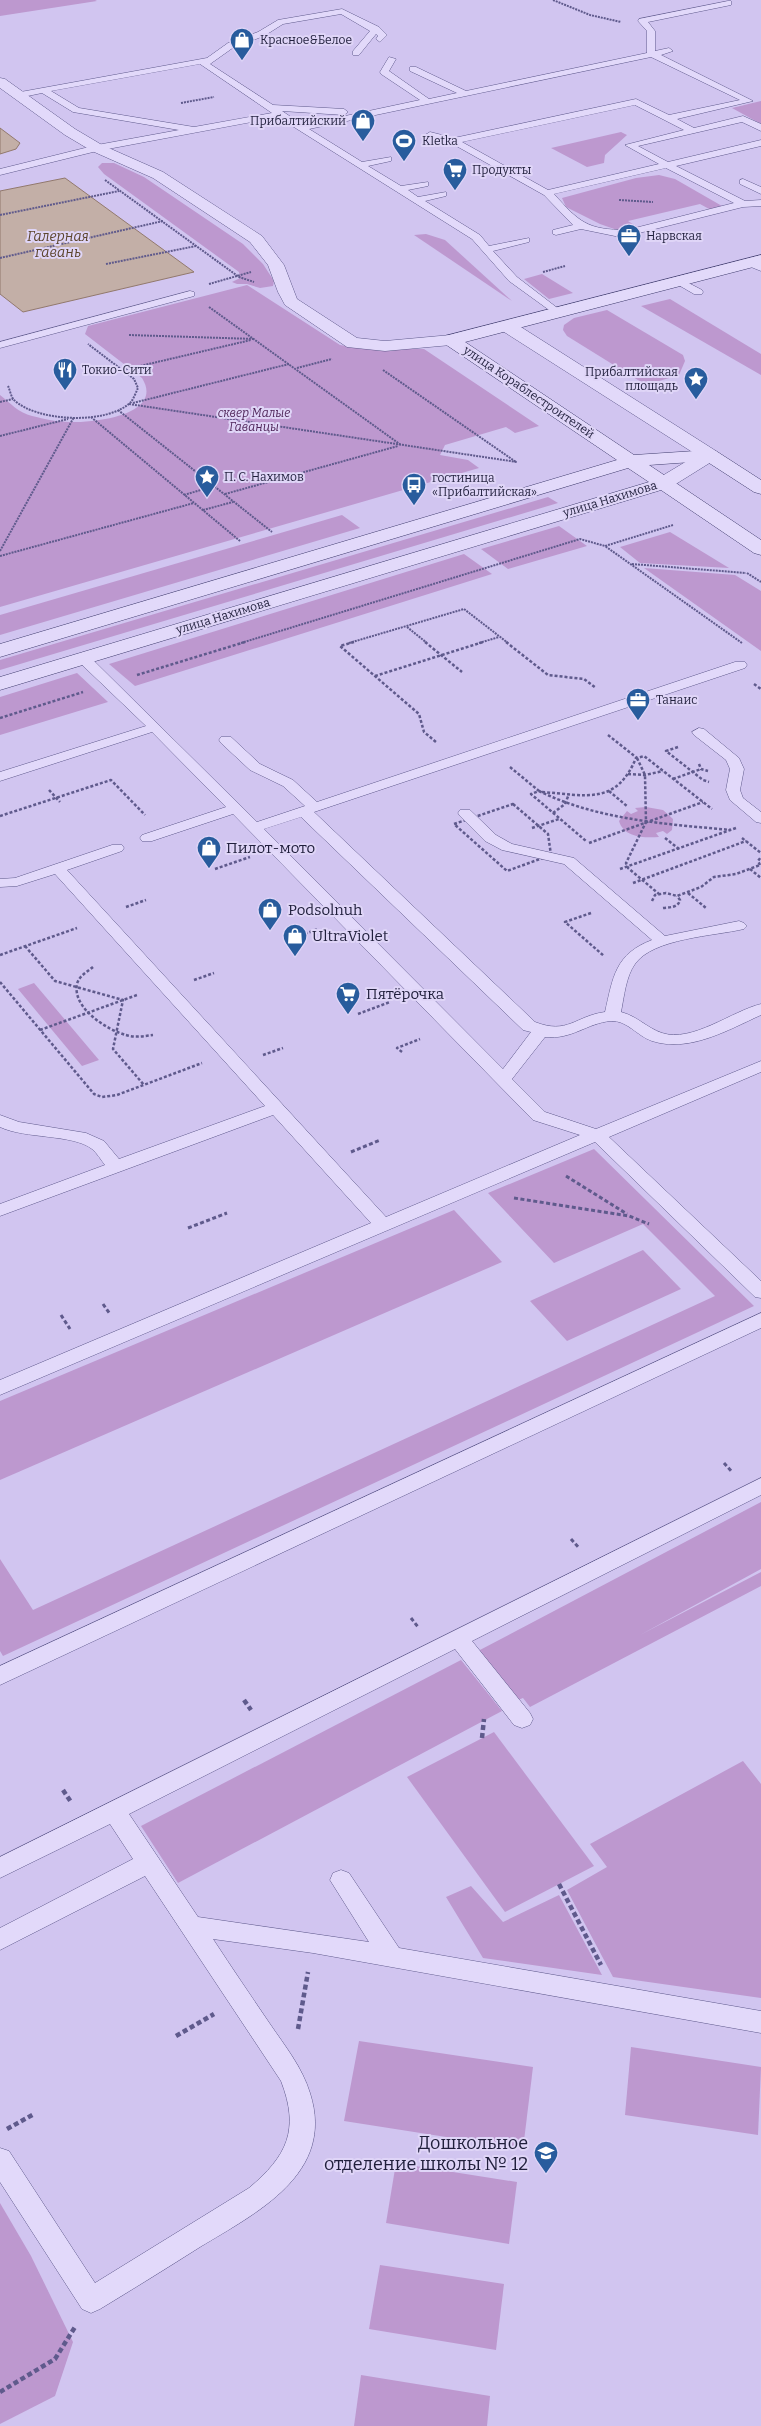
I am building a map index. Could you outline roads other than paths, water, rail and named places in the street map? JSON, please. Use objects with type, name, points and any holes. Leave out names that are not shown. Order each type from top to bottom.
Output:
[{"type":"street","name":"улица Кораблестроителей","points":[[0,82],[70,132],[97,148],[158,175],[256,239],[275,264],[285,294],[291,302],[353,342],[385,346],[451,340],[761,549]]},
{"type":"street","points":[[451,340],[679,281],[757,263]]},
{"type":"street","points":[[508,326],[761,488]]},
{"type":"street","name":"улица Нахимова","points":[[0,651],[632,461],[710,455]]},
{"type":"street","name":"улица Нахимова","points":[[0,684],[664,483],[710,455]]},
{"type":"lane","points":[[651,54],[651,31],[642,21],[729,3]]},
{"type":"lane","points":[[380,39],[383,35],[376,28],[342,11],[333,12],[281,22],[261,34],[231,45],[204,64],[301,128],[476,237],[513,279],[556,312]]},
{"type":"lane","points":[[356,53],[376,28]]},
{"type":"lane","points":[[301,128],[651,54],[669,52]]},
{"type":"lane","points":[[651,54],[748,100],[669,118]]},
{"type":"lane","points":[[392,59],[384,72],[426,101]]},
{"type":"lane","points":[[18,95],[210,60]]},
{"type":"lane","points":[[413,69],[464,93]]},
{"type":"lane","points":[[43,90],[76,110],[194,130]]},
{"type":"lane","points":[[454,141],[636,102],[694,131]]},
{"type":"lane","points":[[271,108],[367,114]]},
{"type":"lane","points":[[386,110],[397,116]]},
{"type":"lane","points":[[0,172],[97,148],[280,114]]},
{"type":"lane","points":[[743,204],[630,145],[743,120],[761,128]]},
{"type":"lane","points":[[430,135],[454,141],[547,193],[577,223]]},
{"type":"lane","points":[[547,193],[761,143]]},
{"type":"lane","points":[[365,168],[391,162]]},
{"type":"lane","points":[[744,182],[761,191]]},
{"type":"lane","points":[[400,190],[425,184]]},
{"type":"lane","points":[[417,200],[443,194]]},
{"type":"lane","points":[[553,229],[577,223],[615,233],[627,233],[743,204],[761,203]]},
{"type":"lane","points":[[484,246],[513,236]]},
{"type":"lane","points":[[484,246],[525,240]]},
{"type":"lane","points":[[679,281],[698,292]]},
{"type":"lane","points":[[0,345],[67,328],[87,320],[190,294]]},
{"type":"lane","points":[[83,658],[155,727],[539,1116],[597,1135],[761,1292]]},
{"type":"lane","points":[[253,828],[740,665]]},
{"type":"lane","points":[[650,695],[663,705]]},
{"type":"lane","points":[[0,777],[155,727]]},
{"type":"lane","points":[[702,735],[732,758],[737,769],[732,790],[737,800],[761,819]]},
{"type":"lane","points":[[226,740],[255,767],[288,783],[309,809],[529,1026],[540,1032],[567,1032],[612,1016],[624,1017],[658,1038],[674,1041],[689,1039],[761,1010]]},
{"type":"lane","points":[[418,772],[430,783]]},
{"type":"lane","points":[[147,838],[235,809]]},
{"type":"lane","points":[[468,816],[500,844],[514,850],[551,855],[569,861],[663,942]]},
{"type":"lane","points":[[0,883],[17,882],[117,848]]},
{"type":"lane","points":[[57,868],[383,1225]]},
{"type":"lane","points":[[612,1016],[627,962],[638,952],[692,933],[739,926]]},
{"type":"lane","points":[[503,1080],[540,1032]]},
{"type":"lane","points":[[0,1388],[761,1066]]},
{"type":"lane","points":[[0,1210],[275,1108]]},
{"type":"lane","points":[[0,1120],[14,1127],[80,1137],[98,1145],[116,1167]]},
{"type":"lane","points":[[0,1676],[761,1320]]},
{"type":"lane","points":[[0,1868],[761,1486]]},
{"type":"lane","points":[[458,1638],[522,1719]]},
{"type":"lane","points":[[0,2160],[91,2300],[258,2197],[278,2182],[292,2162],[302,2132],[304,2117],[299,2094],[290,2074],[114,1811]]},
{"type":"lane","points":[[0,1940],[149,1862]]},
{"type":"lane","points":[[341,1880],[392,1957]]},
{"type":"lane","points":[[192,1926],[313,1943],[761,2022]]},
{"type":"water","points":[[0,128],[20,143],[16,149],[0,154]]},
{"type":"water","name":"Галерная гавань","points":[[65,178],[194,272],[23,312],[0,294],[0,191]]},
{"type":"place","name":"Красное&Белое","points":[[242,61]]},
{"type":"place","name":"Прибалтийский","points":[[363,142]]},
{"type":"place","name":"Kletka","points":[[404,162]]},
{"type":"place","name":"Продукты","points":[[455,191]]},
{"type":"place","name":"Нарвская","points":[[629,257]]},
{"type":"place","name":"Токио-Сити","points":[[65,391]]},
{"type":"place","name":"Прибалтийская площадь","points":[[696,400]]},
{"type":"place","name":"П. С. Нахимов","points":[[207,498]]},
{"type":"place","name":"гостиница «Прибалтийская»","points":[[414,506]]},
{"type":"place","name":"Танаис","points":[[638,721]]},
{"type":"place","name":"Пилот-мото","points":[[209,869]]},
{"type":"place","name":"Podsolnuh","points":[[270,931]]},
{"type":"place","name":"UltraViolet","points":[[295,957]]},
{"type":"place","name":"Пятёрочка","points":[[348,1015]]},
{"type":"place","name":"Дошкольное отделение школы № 12","points":[[546,2174]]},
{"type":"park label","name":"сквер Малые Гаванцы","points":[[254,420]]}]
